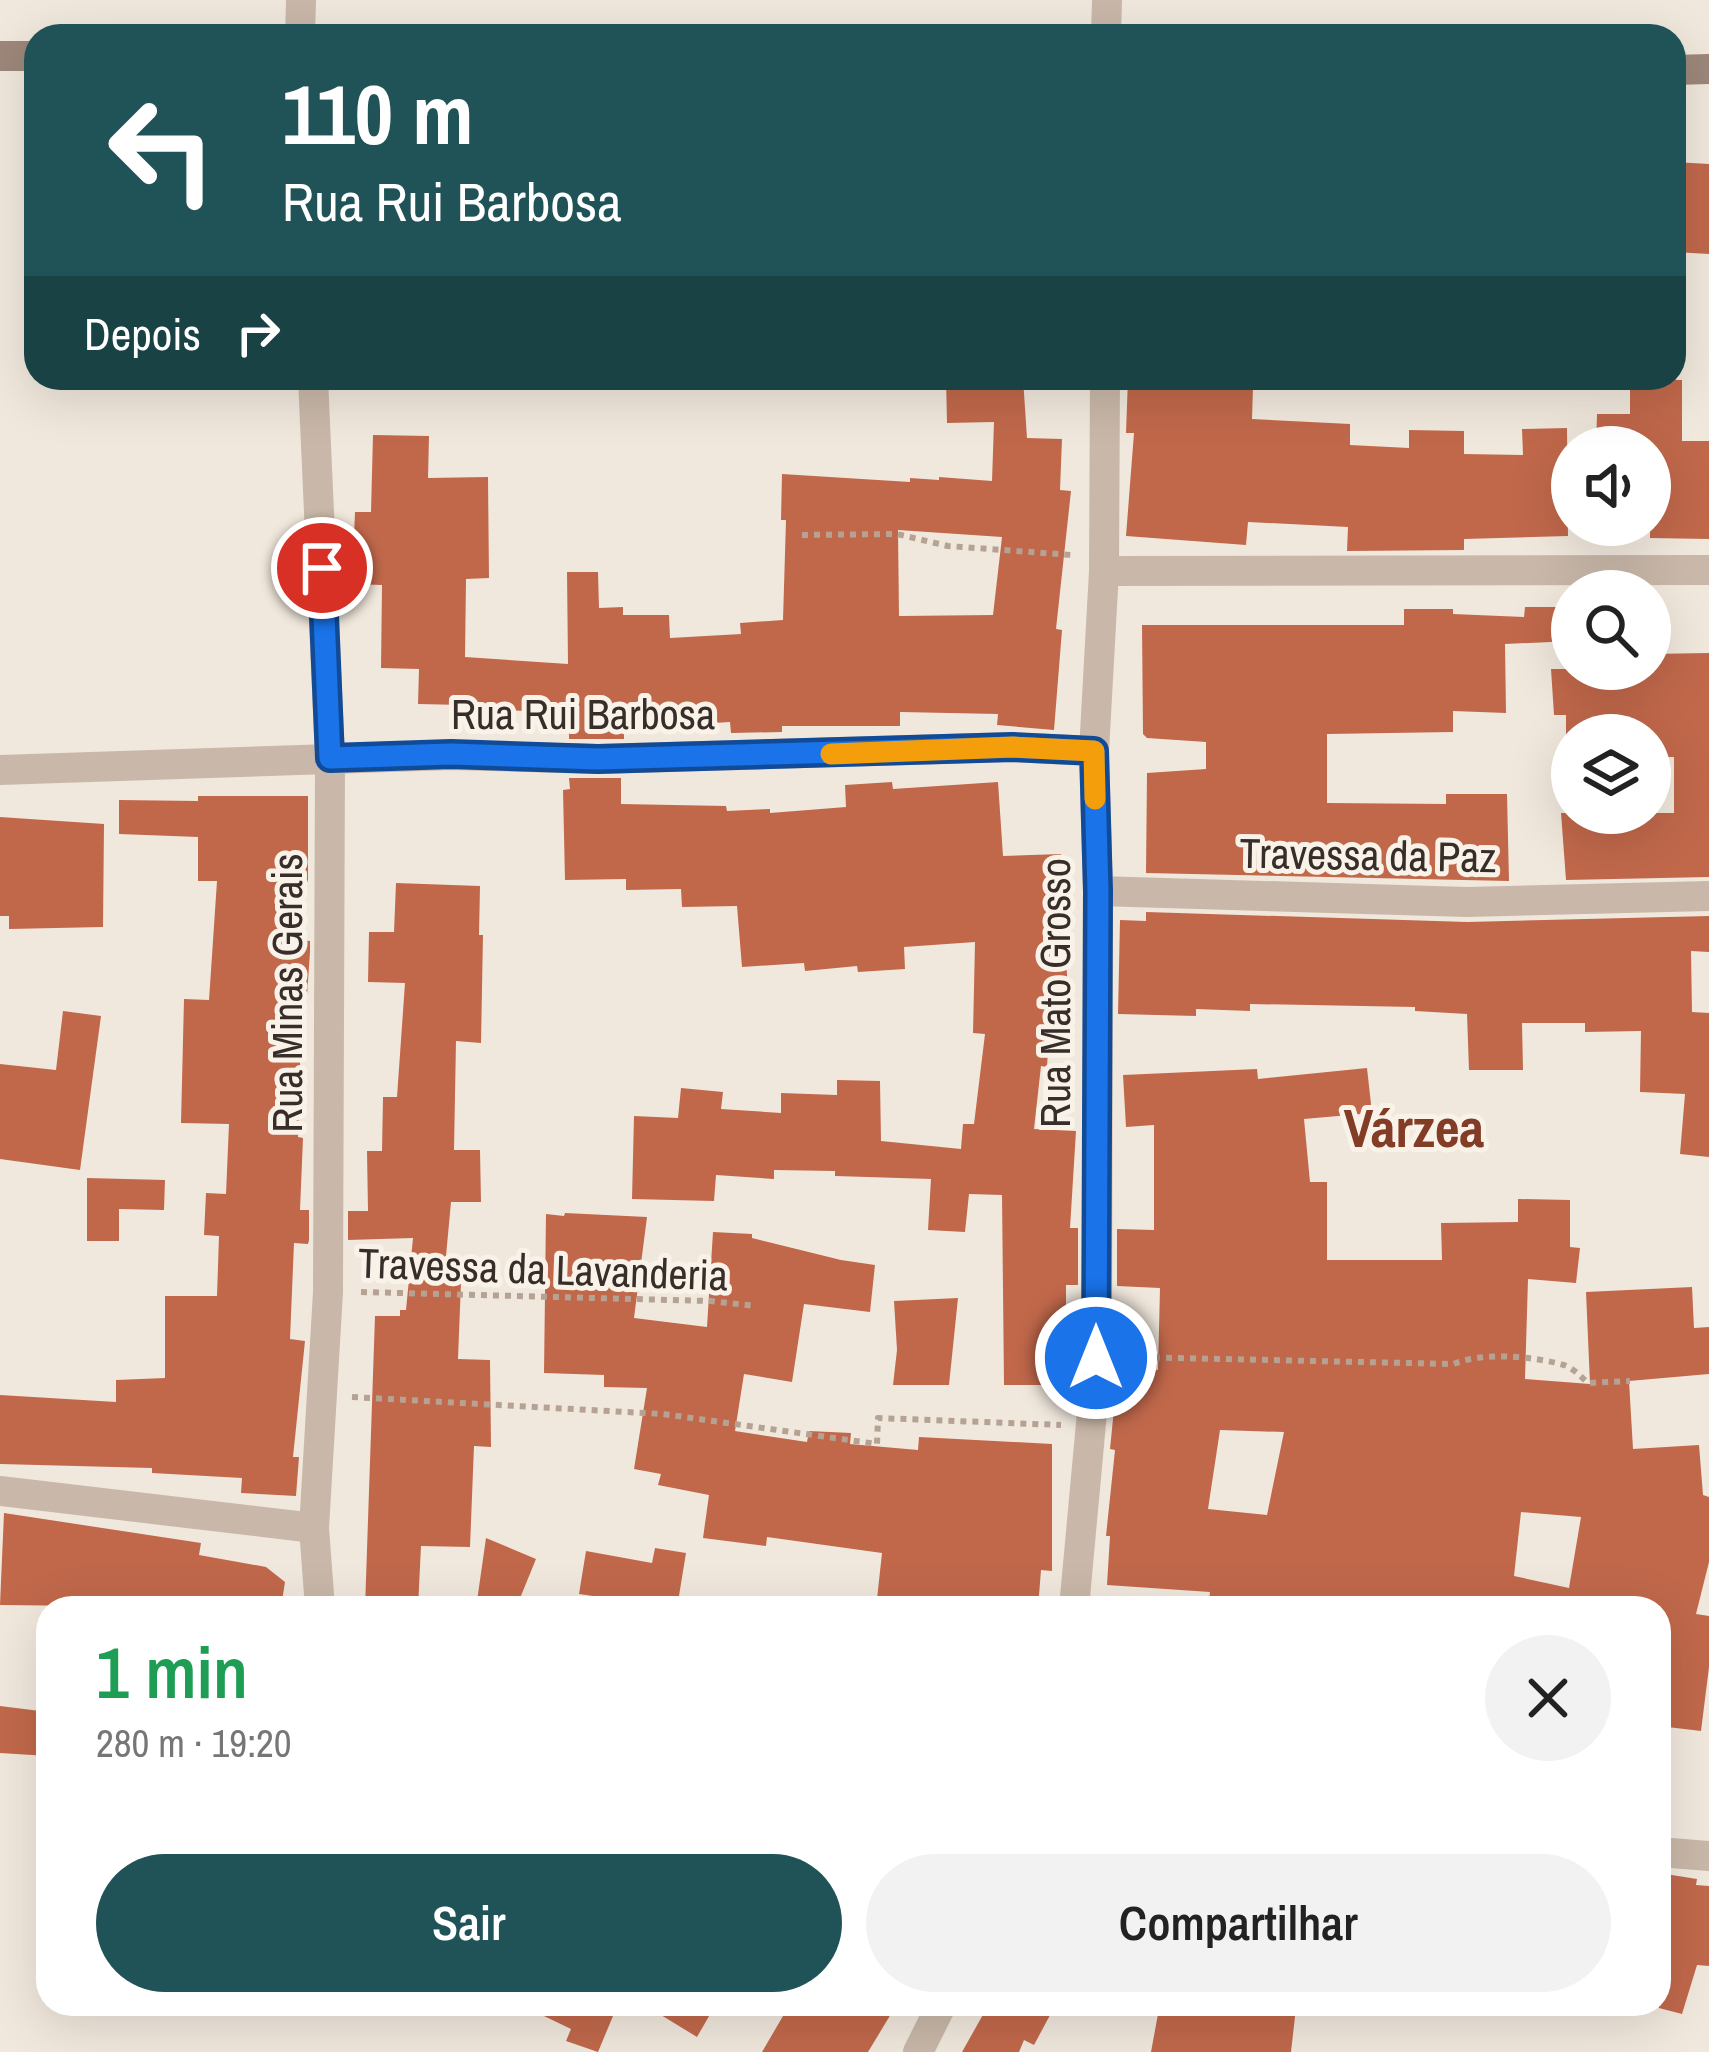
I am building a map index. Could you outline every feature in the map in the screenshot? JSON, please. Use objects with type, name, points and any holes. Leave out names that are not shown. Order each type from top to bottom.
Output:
[{"type":"street","name":"Rua Minas Gerais","points":[[314,390],[330,758],[328,1292],[314,1528],[319,1596]]},
{"type":"street","name":"Rua Mato Grosso","points":[[1075,1596],[1096,1358],[1094,751],[1104,571],[1105,390]]},
{"type":"street","points":[[1104,571],[1709,570]]},
{"type":"street","name":"Rua Rui Barbosa","points":[[0,770],[451,754],[598,759],[1013,747],[1094,751]]},
{"type":"street","name":"Travessa da Paz","points":[[1098,891],[1467,902],[1709,896]]},
{"type":"street","points":[[0,1491],[314,1528]]},
{"type":"street","points":[[1671,1853],[1709,1856]]},
{"type":"street","points":[[918,2052],[936,2016]]},
{"type":"path","points":[[802,535],[896,535],[948,546],[1032,549],[1077,555],[1104,571]]},
{"type":"path","name":"Travessa da Lavanderia","points":[[328,1292],[635,1298],[756,1306]]},
{"type":"path","points":[[1096,1358],[1430,1364],[1470,1358],[1518,1359],[1568,1366],[1588,1383],[1630,1382]]},
{"type":"path","points":[[324,1395],[663,1414],[877,1444],[878,1418],[1091,1425]]},
{"type":"building","points":[[1686,163],[1709,164],[1709,254],[1686,253]]},
{"type":"building","points":[[946,390],[1024,390],[1027,438],[1062,439],[1060,490],[1071,491],[1056,629],[1062,630],[1054,730],[997,725],[998,714],[900,712],[900,726],[782,726],[782,732],[731,733],[730,722],[624,721],[624,739],[569,739],[569,714],[508,710],[508,706],[418,704],[419,669],[381,668],[382,585],[352,584],[355,512],[371,512],[373,435],[429,436],[428,478],[488,477],[489,578],[466,579],[465,657],[568,664],[567,572],[598,572],[599,608],[623,607],[623,615],[669,615],[670,638],[741,634],[740,623],[783,620],[786,520],[781,520],[782,474],[910,482],[910,478],[939,477],[992,481],[994,422],[947,423]],"holes":[[[898,530],[1002,537],[993,615],[899,616]]]},
{"type":"building","points":[[1128,390],[1253,390],[1252,419],[1350,424],[1350,445],[1409,448],[1409,430],[1464,431],[1464,454],[1523,455],[1522,429],[1551,428],[1551,536],[1464,539],[1464,550],[1347,551],[1348,527],[1248,522],[1246,545],[1126,536],[1134,433],[1126,433]]},
{"type":"building","points":[[1630,390],[1682,390],[1682,441],[1709,441],[1709,539],[1671,538],[1671,426],[1597,426],[1597,414],[1630,414]]},
{"type":"building","points":[[1525,607],[1551,607],[1551,642],[1505,644],[1506,713],[1453,711],[1453,732],[1327,734],[1327,803],[1446,804],[1446,794],[1507,794],[1509,881],[1146,873],[1147,773],[1206,769],[1206,742],[1143,734],[1142,625],[1404,625],[1404,609],[1524,617]]},
{"type":"building","points":[[1709,653],[1709,877],[1566,880],[1563,834],[1671,834],[1671,714],[1554,714],[1552,690],[1671,690],[1671,654]]},
{"type":"building","points":[[569,778],[621,778],[621,804],[726,806],[727,811],[770,809],[770,813],[846,807],[845,785],[892,782],[893,789],[998,782],[1003,856],[1061,854],[1070,1036],[1049,1035],[1034,1129],[1076,1131],[1070,1228],[1078,1228],[1078,1285],[1066,1285],[1066,1385],[1004,1385],[1002,1195],[969,1194],[965,1232],[928,1230],[931,1179],[774,1170],[774,1179],[716,1175],[714,1201],[632,1199],[634,1116],[678,1118],[681,1088],[723,1092],[721,1109],[781,1113],[781,1093],[837,1095],[837,1080],[880,1081],[881,1141],[961,1149],[963,1124],[974,1124],[985,1034],[973,1033],[975,942],[904,947],[905,969],[858,972],[857,966],[805,971],[804,963],[742,967],[737,906],[682,907],[681,889],[626,890],[626,879],[565,880],[563,790],[570,789]]},
{"type":"building","points":[[198,796],[308,796],[308,882],[302,881],[299,940],[310,941],[310,952],[307,996],[302,996],[298,1137],[303,1138],[300,1210],[309,1210],[309,1240],[308,1244],[294,1243],[290,1339],[305,1341],[293,1457],[299,1457],[296,1496],[241,1493],[242,1478],[152,1473],[152,1468],[0,1464],[0,1395],[116,1402],[116,1380],[165,1378],[165,1296],[217,1296],[219,1236],[204,1235],[206,1193],[226,1194],[229,1124],[181,1123],[184,999],[209,1000],[217,881],[198,881],[198,837],[119,834],[119,800],[198,801]]},
{"type":"building","points":[[0,817],[104,824],[103,927],[9,929],[9,916],[0,916]]},
{"type":"building","points":[[396,883],[480,886],[481,1043],[456,1041],[454,1150],[480,1150],[481,1202],[451,1202],[446,1256],[462,1257],[458,1359],[490,1360],[491,1447],[474,1446],[470,1547],[421,1546],[419,1596],[365,1596],[375,1316],[400,1316],[400,1310],[406,1310],[413,1238],[348,1240],[348,1211],[368,1211],[367,1151],[382,1151],[383,1097],[397,1097],[405,983],[368,982],[369,932],[394,932]]},
{"type":"building","points":[[1146,912],[1467,922],[1709,916],[1709,952],[1691,951],[1692,1012],[1709,1013],[1709,1157],[1680,1154],[1685,1094],[1640,1092],[1641,1031],[1585,1032],[1585,1023],[1522,1023],[1523,1070],[1469,1070],[1467,1014],[1415,1011],[1415,1007],[1250,1004],[1250,1011],[1196,1009],[1196,1016],[1118,1014],[1120,920],[1146,921]]},
{"type":"building","points":[[63,1011],[101,1016],[80,1170],[0,1159],[0,1064],[56,1070]]},
{"type":"building","points":[[1367,1068],[1372,1113],[1304,1119],[1310,1182],[1327,1182],[1327,1260],[1442,1260],[1441,1223],[1518,1222],[1518,1199],[1570,1200],[1570,1247],[1580,1248],[1576,1283],[1528,1279],[1525,1379],[1590,1384],[1586,1292],[1692,1287],[1694,1328],[1709,1327],[1709,1374],[1629,1381],[1633,1449],[1699,1445],[1703,1495],[1709,1497],[1709,1562],[1696,1614],[1709,1616],[1701,1731],[1671,1727],[1671,1596],[1210,1596],[1210,1592],[1107,1585],[1110,1536],[1106,1536],[1115,1450],[1110,1449],[1118,1369],[1158,1370],[1160,1288],[1117,1286],[1117,1229],[1154,1230],[1154,1125],[1126,1127],[1123,1075],[1257,1069],[1258,1079]],"holes":[[[1220,1430],[1284,1432],[1267,1515],[1208,1509]],[[1521,1512],[1581,1517],[1569,1588],[1514,1576]]]},
{"type":"building","points":[[87,1178],[165,1180],[164,1210],[119,1209],[119,1241],[87,1241]]},
{"type":"building","points":[[546,1214],[647,1217],[634,1318],[707,1327],[713,1232],[752,1234],[752,1238],[875,1265],[870,1312],[804,1304],[792,1382],[744,1374],[735,1431],[807,1442],[809,1431],[851,1433],[850,1444],[918,1450],[919,1437],[1052,1444],[1052,1571],[1041,1570],[1039,1596],[877,1596],[882,1553],[767,1537],[766,1546],[703,1538],[709,1495],[658,1485],[661,1474],[634,1469],[647,1388],[604,1387],[604,1375],[544,1373]]},
{"type":"building","points":[[958,1298],[949,1385],[893,1385],[894,1301]]},
{"type":"building","points":[[4,1513],[201,1543],[199,1555],[266,1567],[285,1582],[283,1596],[36,1596],[36,1605],[0,1605]]},
{"type":"building","points":[[486,1538],[536,1559],[521,1596],[478,1596]]},
{"type":"building","points":[[655,1548],[686,1553],[679,1596],[579,1594],[586,1551],[652,1563]]},
{"type":"building","points":[[0,1706],[36,1710],[36,1755],[0,1753]]},
{"type":"building","points":[[1671,1875],[1709,1886],[1709,1966],[1697,1965],[1682,2014],[1671,2011]]},
{"type":"building","points":[[544,2016],[613,2016],[598,2052],[566,2041],[571,2029]]},
{"type":"building","points":[[663,2016],[709,2016],[697,2037]]},
{"type":"building","points":[[783,2016],[890,2016],[868,2052],[762,2052]]},
{"type":"building","points":[[982,2016],[1050,2016],[1034,2045],[1024,2040],[1019,2052],[962,2052]]},
{"type":"building","points":[[1158,2016],[1295,2016],[1291,2052],[1151,2052]]},
{"type":"slow traffic","points":[[831,754],[1013,747],[1094,751],[1095,799]]},
{"type":"district","name":"Várzea","points":[[1414,1127]]},
{"type":"route","points":[[322,568],[330,758],[451,754],[598,759],[1013,747],[1094,751],[1096,1358]]}]
